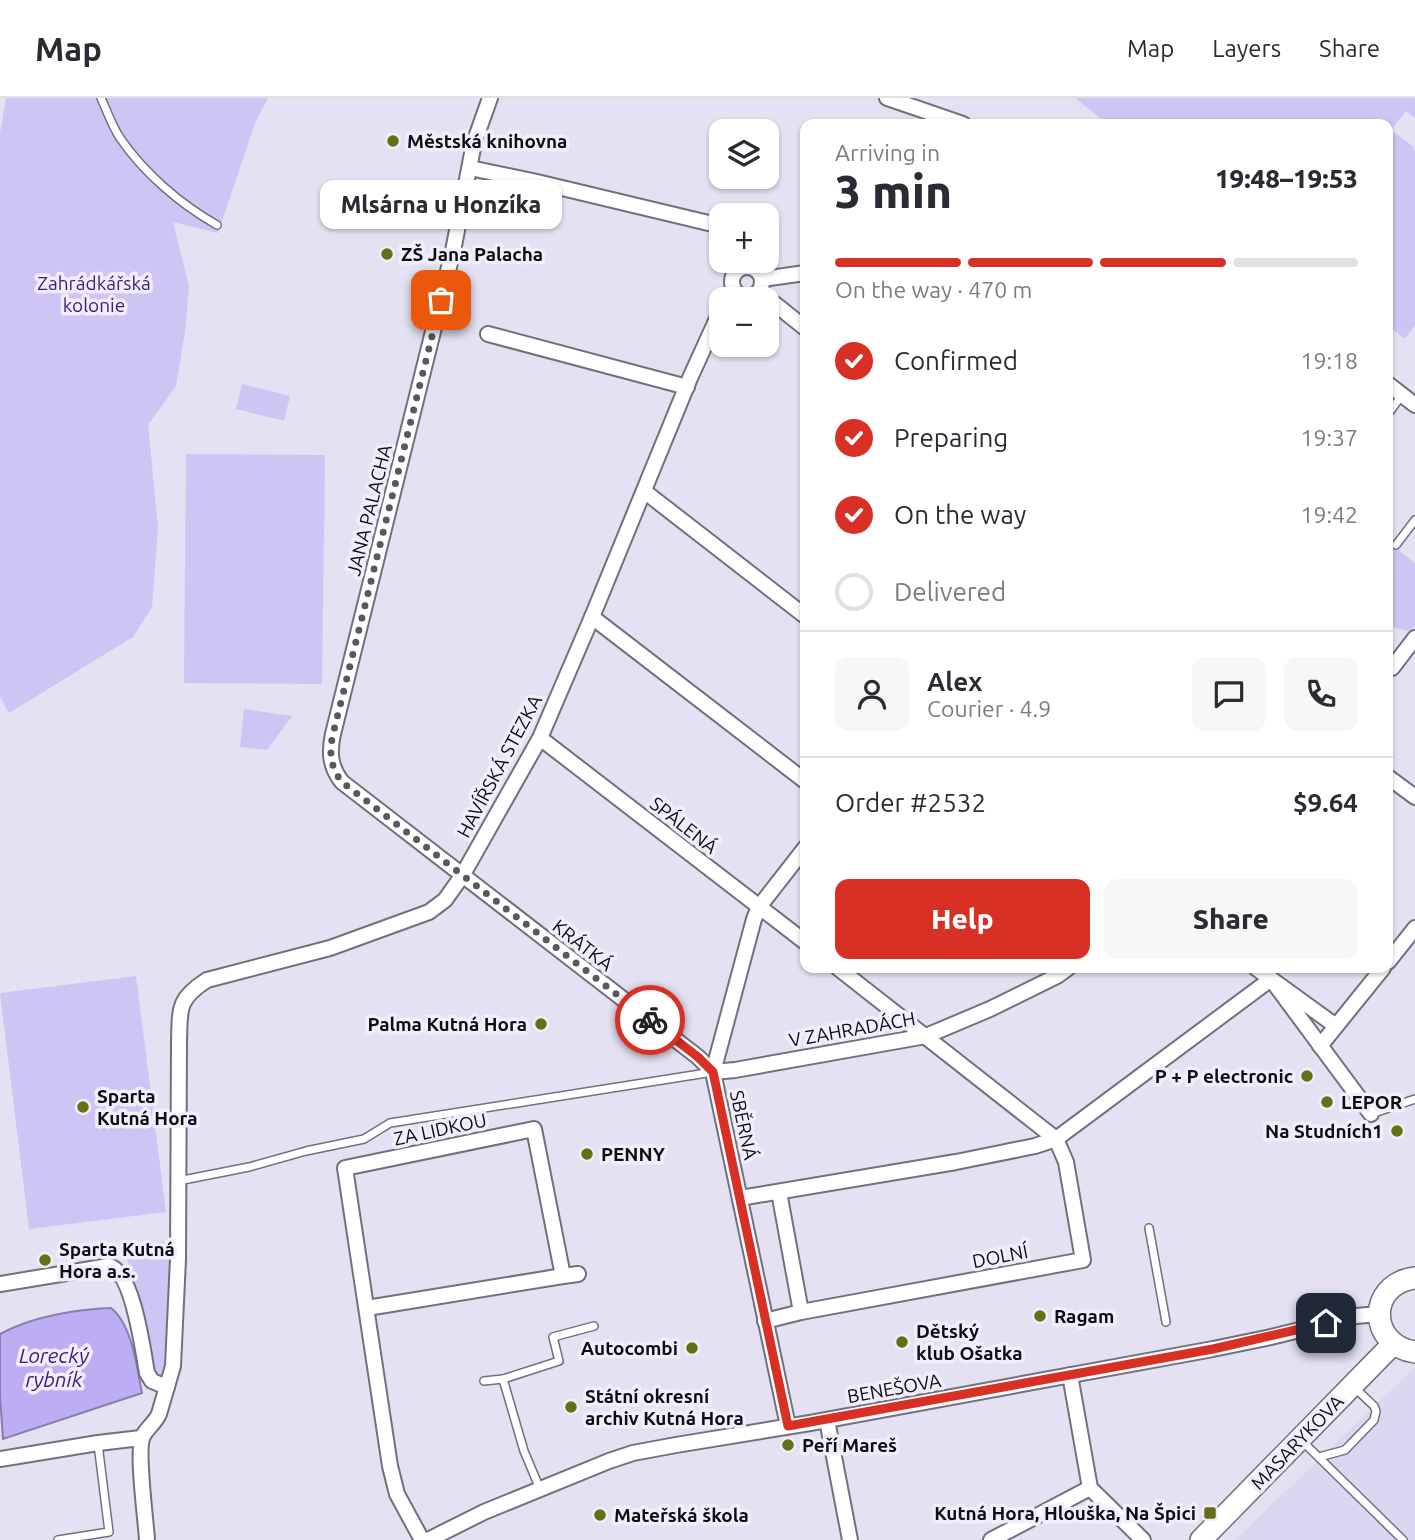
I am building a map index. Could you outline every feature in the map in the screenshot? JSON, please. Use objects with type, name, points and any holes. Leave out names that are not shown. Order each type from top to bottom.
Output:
[{"type":"main road","points":[[1415,1278],[1394,1285],[1386,1293],[1379,1314],[1380,1325],[1393,1344],[1403,1350],[1415,1352]]},
{"type":"main road","name":"MASARYKOVA","points":[[1201,1540],[1393,1344]]},
{"type":"street","name":"JANA PALACHA","points":[[462,876],[342,782],[335,774],[330,751],[453,251],[474,143],[489,98]]},
{"type":"street","points":[[887,98],[927,118]]},
{"type":"street","points":[[470,169],[537,182],[709,223]]},
{"type":"street","points":[[759,273],[761,287]]},
{"type":"street","points":[[762,279],[800,274]]},
{"type":"street","points":[[779,307],[800,324]]},
{"type":"street","points":[[488,334],[687,387]]},
{"type":"street","name":"HAVÍŘSKÁ STEZKA","points":[[178,1181],[180,1015],[185,997],[207,980],[330,948],[429,912],[446,900],[540,738],[709,337]]},
{"type":"street","points":[[1393,388],[1415,405]]},
{"type":"street","points":[[644,491],[800,612]]},
{"type":"street","points":[[592,617],[800,777]]},
{"type":"street","points":[[1393,667],[1415,638]]},
{"type":"street","name":"SPÁLENÁ","points":[[540,738],[800,938]]},
{"type":"street","points":[[1393,781],[1415,797]]},
{"type":"street","name":"SBĚRNÁ","points":[[788,1426],[713,1072],[750,931],[759,907],[800,854]]},
{"type":"street","name":"KRÁTKÁ","points":[[462,876],[698,1057],[713,1072]]},
{"type":"street","points":[[1393,956],[1415,928]]},
{"type":"street","points":[[844,973],[1056,1139]]},
{"type":"street","name":"V ZAHRADÁCH","points":[[713,1072],[926,1036],[990,1009],[1053,973]]},
{"type":"street","points":[[1262,973],[1336,1026]]},
{"type":"street","points":[[1320,1046],[1379,973]]},
{"type":"street","points":[[1270,979],[1371,1114]]},
{"type":"street","points":[[740,1198],[956,1162],[1035,1146],[1056,1139],[1270,979]]},
{"type":"street","name":"ZA LIDKOU","points":[[367,1308],[570,1275],[534,1129],[345,1168],[392,1475],[397,1494],[422,1540]]},
{"type":"street","name":"DOLNÍ","points":[[765,1321],[801,1311],[1083,1260],[1066,1162],[1056,1139]]},
{"type":"street","points":[[147,1540],[141,1438],[155,1422],[173,1366],[178,1259],[178,1181]]},
{"type":"street","points":[[779,1192],[801,1311]]},
{"type":"street","points":[[0,1284],[115,1267],[134,1305],[147,1373],[152,1381],[167,1387]]},
{"type":"street","name":"BENEŠOVA","points":[[428,1540],[484,1512],[633,1453],[1070,1376],[1237,1344],[1356,1315],[1379,1314]]},
{"type":"street","points":[[1070,1376],[1090,1488],[1143,1540]]},
{"type":"street","points":[[828,1420],[850,1540]]},
{"type":"street","points":[[0,1459],[141,1438]]},
{"type":"street","points":[[991,1540],[1090,1488]]},
{"type":"lane","points":[[101,98],[119,136],[163,187],[217,225]]},
{"type":"lane","points":[[1393,407],[1402,395]]},
{"type":"lane","points":[[1396,545],[1415,520]]},
{"type":"lane","points":[[178,1181],[364,1139],[390,1123],[713,1072]]},
{"type":"lane","points":[[1371,1114],[1415,1099]]},
{"type":"lane","points":[[1149,1228],[1166,1322]]},
{"type":"lane","points":[[484,1381],[503,1379],[559,1361],[553,1337],[594,1326]]},
{"type":"lane","points":[[503,1379],[524,1451],[540,1489]]},
{"type":"lane","points":[[1319,1457],[1345,1450],[1374,1420],[1374,1406],[1352,1385]]},
{"type":"lane","points":[[1301,1440],[1404,1540]]},
{"type":"lane","points":[[58,1540],[109,1532],[98,1443]]},
{"type":"shaded area","points":[[1415,1367],[1415,1540],[1235,1540]]},
{"type":"green space","name":"Zahrádkářská kolonie","points":[[6,98],[268,98],[255,123],[218,233],[173,222],[189,286],[176,386],[148,425],[158,527],[152,607],[133,637],[9,713],[0,697],[0,133]]},
{"type":"green space","points":[[1075,98],[1415,98],[1415,118],[1406,111],[1393,127],[1393,119],[1102,119]]},
{"type":"green space","points":[[1393,131],[1414,147],[1415,151],[1415,325],[1405,339],[1393,330]]},
{"type":"green space","points":[[242,384],[290,396],[284,421],[236,409]]},
{"type":"green space","points":[[186,454],[325,455],[322,684],[184,683]]},
{"type":"green space","points":[[1393,546],[1415,563],[1415,626],[1409,631],[1393,627]]},
{"type":"green space","points":[[244,709],[292,716],[267,750],[240,747]]},
{"type":"green space","name":"Sparta Kutná Hora","points":[[136,976],[166,1212],[29,1229],[0,993]]},
{"type":"green space","points":[[173,1241],[166,1368],[161,1375],[154,1374],[140,1299],[126,1256],[157,1251],[156,1242]]},
{"type":"water","name":"Lorecký rybník","points":[[111,1308],[129,1335],[142,1393],[3,1439],[0,1334],[54,1315]]},
{"type":"way so far","points":[[441,300],[333,734],[330,751],[332,764],[335,774],[342,782],[650,1020]]},
{"type":"place","name":"Městská knihovna","points":[[393,141]]},
{"type":"place","name":"ZŠ Jana Palacha","points":[[387,254]]},
{"type":"place","name":"Mlsárna u Honzíka","points":[[441,300]]},
{"type":"place","name":"Palma Kutná Hora","points":[[541,1024]]},
{"type":"place","name":"P + P electronic","points":[[1307,1076]]},
{"type":"place","name":"LEPOR","points":[[1327,1102]]},
{"type":"place","name":"Sparta Kutná Hora","points":[[83,1107]]},
{"type":"place","name":"Na Studních1","points":[[1397,1131]]},
{"type":"place","name":"PENNY","points":[[587,1154]]},
{"type":"place","name":"Sparta Kutná Hora a.s.","points":[[45,1260]]},
{"type":"place","name":"Ragam","points":[[1040,1316]]},
{"type":"place","name":"Dětský klub Ošatka","points":[[902,1342]]},
{"type":"place","name":"Autocombi","points":[[692,1348]]},
{"type":"place","name":"Státní okresní archiv Kutná Hora","points":[[571,1407]]},
{"type":"place","name":"Peří Mareš","points":[[788,1445]]},
{"type":"place","name":"Kutná Hora, Hlouška, Na Špici","points":[[1210,1513]]},
{"type":"place","name":"Mateřská škola","points":[[600,1515]]},
{"type":"route","points":[[650,1020],[713,1072],[788,1426],[1213,1349],[1326,1323]]}]
